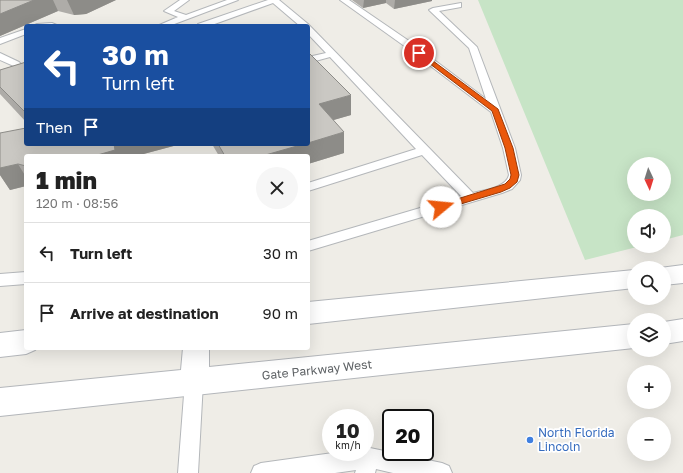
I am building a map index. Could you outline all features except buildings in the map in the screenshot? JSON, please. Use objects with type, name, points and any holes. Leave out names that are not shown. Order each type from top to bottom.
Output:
[{"type":"main road","points":[[671,275],[683,274]]},
{"type":"main road","points":[[310,313],[627,280]]},
{"type":"main road","points":[[671,332],[683,330]]},
{"type":"main road","name":"Gate Parkway West","points":[[0,402],[627,337]]},
{"type":"main road","points":[[0,345],[24,342]]},
{"type":"main road","points":[[194,382],[196,350]]},
{"type":"lane","points":[[185,0],[168,10],[185,17]]},
{"type":"lane","points":[[166,24],[234,0]]},
{"type":"lane","points":[[216,24],[274,0],[303,24]]},
{"type":"lane","points":[[344,0],[406,43],[495,110]]},
{"type":"lane","points":[[310,245],[498,190],[508,186],[514,180],[515,175],[509,148],[473,48],[432,10],[458,5],[449,0]]},
{"type":"lane","points":[[310,31],[470,198]]},
{"type":"lane","points":[[0,41],[24,32]]},
{"type":"lane","points":[[310,59],[331,54]]},
{"type":"lane","points":[[0,56],[16,64]]},
{"type":"lane","points":[[310,186],[424,150]]},
{"type":"lane","points":[[0,280],[24,278]]},
{"type":"lane","points":[[188,473],[194,382]]},
{"type":"lane","points":[[261,473],[368,466],[442,473]]},
{"type":"green space","points":[[478,0],[683,0],[683,235],[671,238],[671,209],[627,209],[627,250],[585,260]]},
{"type":"place","name":"North Florida Lincoln","points":[[530,440]]},
{"type":"route","points":[[419,53],[495,110],[509,148],[515,175],[514,180],[508,186],[441,207]]}]
